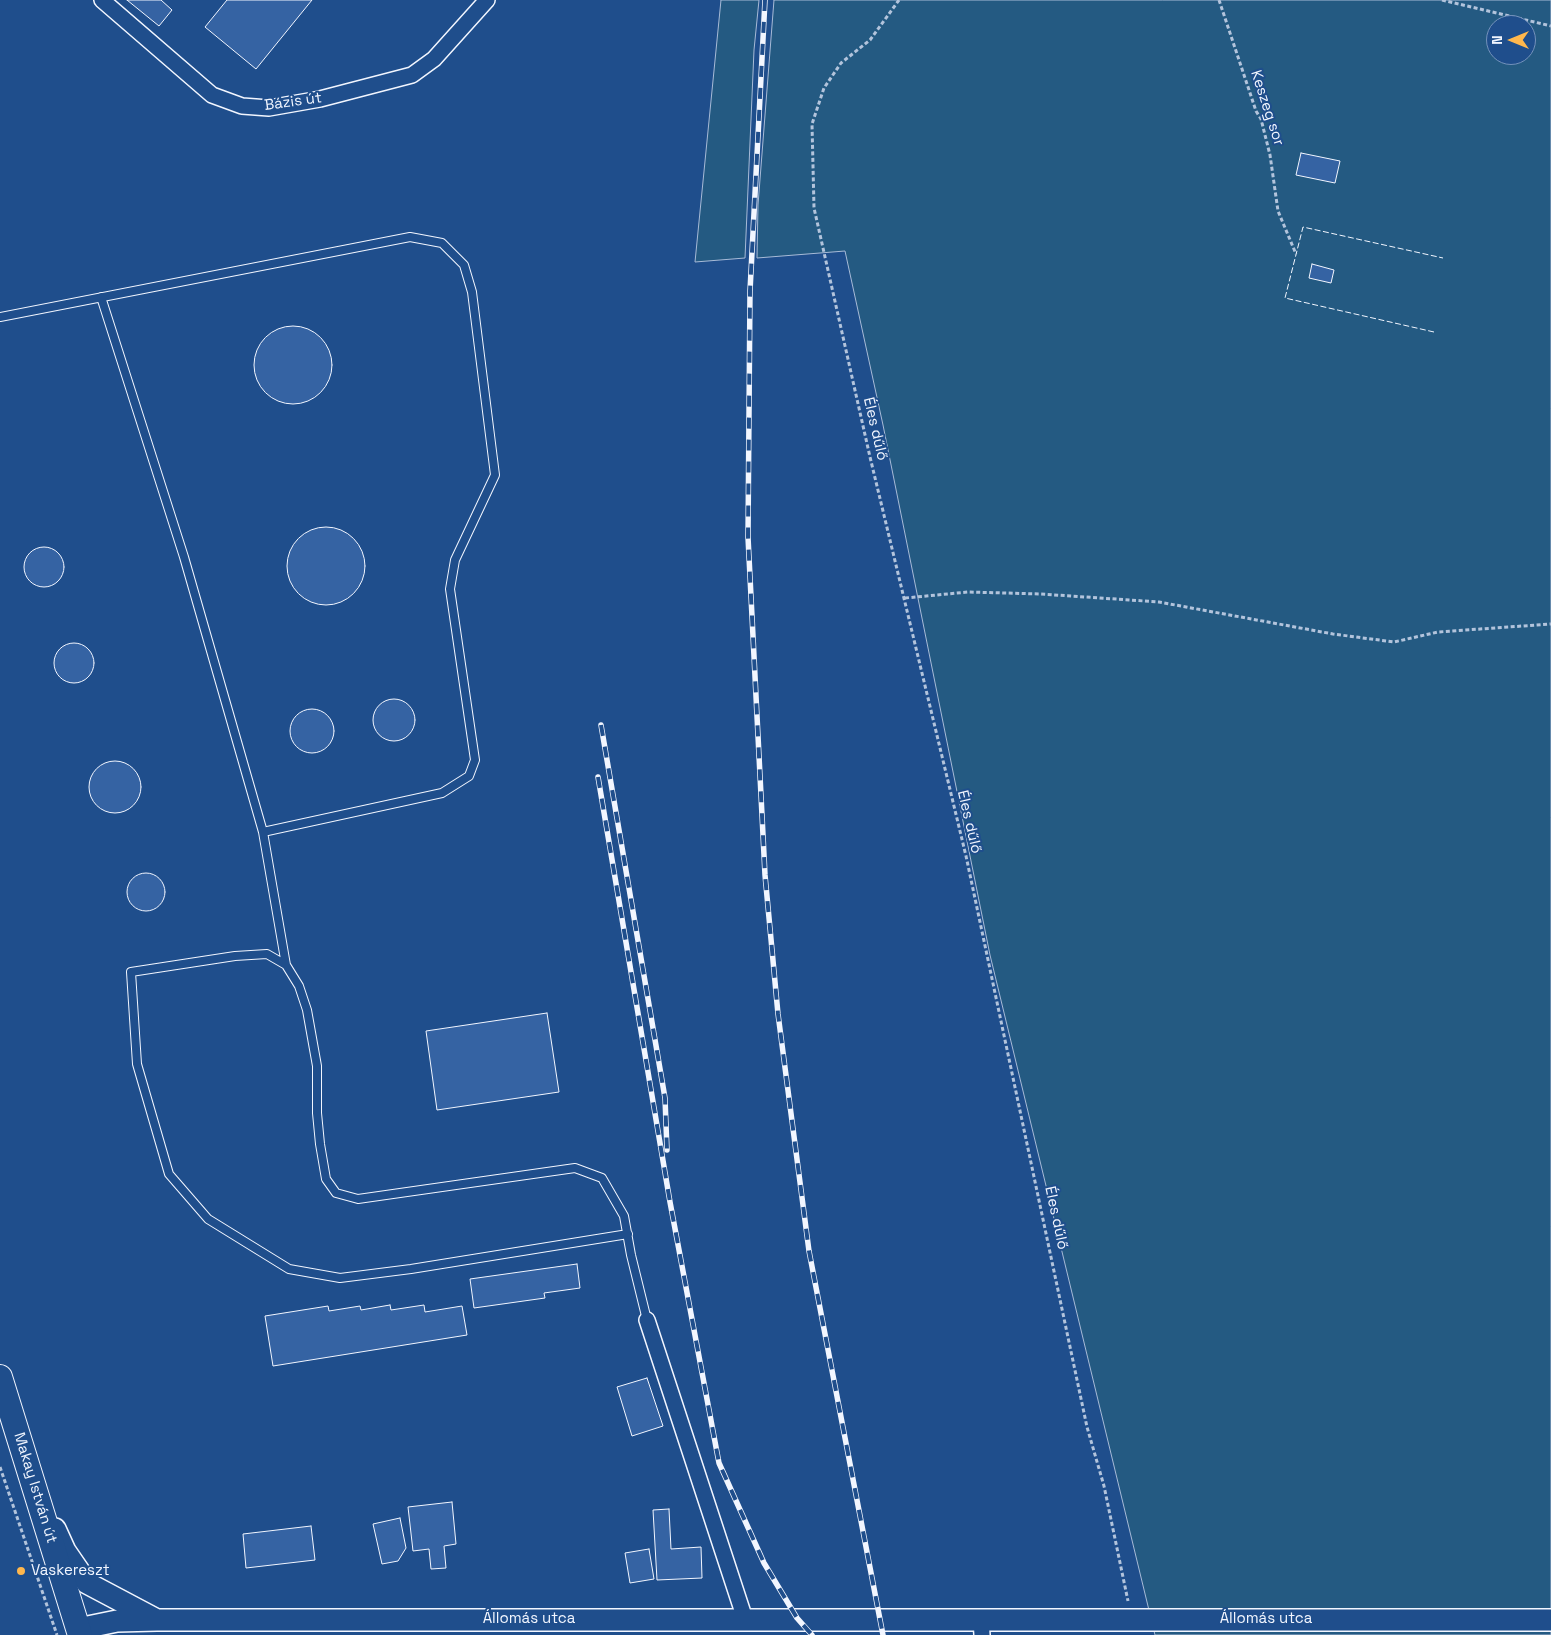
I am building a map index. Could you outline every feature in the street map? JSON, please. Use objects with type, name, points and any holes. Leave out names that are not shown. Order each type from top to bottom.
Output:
[{"type":"main road","name":"Makay István út","points":[[0,1377],[31,1474],[72,1633]]},
{"type":"main road","points":[[31,1474],[65,1551],[87,1583],[157,1620]]},
{"type":"main road","name":"Állomás utca","points":[[72,1633],[117,1621],[157,1620],[745,1619],[982,1627],[1132,1619],[1551,1620]]},
{"type":"main road","points":[[126,1635],[127,1631],[157,1620]]},
{"type":"street","name":"Bázis út","points":[[102,0],[212,96],[242,106],[268,108],[320,99],[412,75],[434,59],[487,0]]},
{"type":"street","points":[[648,1320],[745,1619]]},
{"type":"lane","points":[[0,316],[410,237],[442,244],[464,265],[472,292],[495,475],[455,560],[450,590],[476,760],[469,776],[442,793],[263,832]]},
{"type":"lane","points":[[100,297],[184,557],[263,832],[286,965],[299,986],[307,1010],[316,1066],[316,1114],[326,1179],[336,1193],[358,1199],[575,1168],[602,1178],[624,1216],[648,1320]]},
{"type":"lane","points":[[286,965],[267,954],[235,956],[131,972],[137,1064],[169,1174],[208,1218],[289,1269],[340,1278],[411,1269],[628,1234]]},
{"type":"path","name":"Éles dűlő","points":[[898,0],[870,40],[841,63],[824,88],[812,124],[814,208],[870,457],[966,856],[1087,1427],[1104,1486],[1132,1619]]},
{"type":"path","name":"Keszeg sor","points":[[1219,0],[1256,112],[1261,119],[1270,155],[1278,211],[1296,254]]},
{"type":"path","points":[[1442,0],[1551,26]]},
{"type":"path","points":[[905,598],[977,592],[1159,602],[1333,634],[1394,642],[1438,632],[1551,624]]},
{"type":"path","points":[[0,1467],[72,1633]]},
{"type":"shaded area","points":[[721,0],[759,0],[754,50],[745,258],[695,262]]},
{"type":"shaded area","points":[[774,0],[1551,0],[1551,1635],[1155,1635],[990,955],[883,425],[845,251],[757,258],[758,205]]},
{"type":"building","points":[[127,0],[161,0],[172,10],[159,26]]},
{"type":"building","points":[[227,0],[312,0],[256,69],[205,27]]},
{"type":"building","points":[[1301,153],[1340,161],[1335,183],[1296,175]]},
{"type":"building","points":[[1312,264],[1334,270],[1331,283],[1309,278]]},
{"type":"building","points":[[293,326],[308,329],[320,338],[329,350],[332,365],[329,380],[320,392],[308,401],[293,404],[278,401],[266,392],[257,380],[254,365],[257,350],[266,338],[278,329]]},
{"type":"building","points":[[326,527],[341,530],[353,539],[362,551],[365,566],[362,581],[353,593],[341,602],[326,605],[311,602],[299,593],[290,581],[287,566],[290,551],[299,539],[311,530]]},
{"type":"building","points":[[48,547],[55,550],[61,556],[64,567],[63,575],[55,584],[48,587],[40,587],[33,584],[25,575],[24,563],[27,556],[36,548]]},
{"type":"building","points":[[78,643],[85,646],[91,652],[94,663],[93,671],[85,680],[78,683],[70,683],[63,680],[55,671],[54,659],[57,652],[66,644]]},
{"type":"building","points":[[394,699],[409,705],[415,720],[409,735],[394,741],[379,735],[373,720],[379,705]]},
{"type":"building","points":[[316,709],[328,715],[333,722],[333,740],[328,747],[321,752],[308,753],[300,750],[293,743],[290,727],[293,719],[300,712]]},
{"type":"building","points":[[110,761],[120,761],[129,765],[137,773],[141,787],[137,801],[129,809],[120,813],[110,813],[101,809],[93,801],[89,792],[89,782],[93,773],[101,765]]},
{"type":"building","points":[[146,873],[159,879],[165,892],[159,905],[146,911],[133,905],[127,892],[133,879]]},
{"type":"building","points":[[547,1013],[559,1092],[437,1110],[426,1031]]},
{"type":"building","points":[[577,1264],[580,1288],[544,1293],[545,1298],[474,1308],[470,1279]]},
{"type":"building","points":[[390,1305],[391,1310],[424,1305],[425,1312],[462,1306],[467,1335],[273,1366],[265,1316],[328,1306],[329,1311],[360,1306],[361,1310]]},
{"type":"building","points":[[647,1378],[663,1426],[632,1436],[617,1387]]},
{"type":"building","points":[[452,1502],[456,1544],[444,1546],[446,1568],[431,1569],[429,1549],[413,1551],[408,1507]]},
{"type":"building","points":[[669,1509],[671,1549],[701,1547],[702,1578],[657,1580],[653,1510]]},
{"type":"building","points":[[400,1518],[406,1548],[398,1561],[382,1564],[373,1524]]},
{"type":"building","points":[[311,1526],[315,1560],[246,1568],[243,1534]]},
{"type":"building","points":[[649,1549],[654,1579],[630,1583],[625,1553]]},
{"type":"railway","points":[[765,0],[750,291],[748,537],[765,875],[778,1014],[809,1251],[883,1635]]},
{"type":"railway","points":[[601,725],[665,1098],[667,1150]]},
{"type":"railway","points":[[598,777],[670,1202],[719,1463],[764,1563],[797,1618],[812,1635]]},
{"type":"fence","points":[[1434,332],[1285,298],[1303,227],[1443,258]]},
{"type":"place","name":"Vaskereszt","points":[[21,1571]]}]
